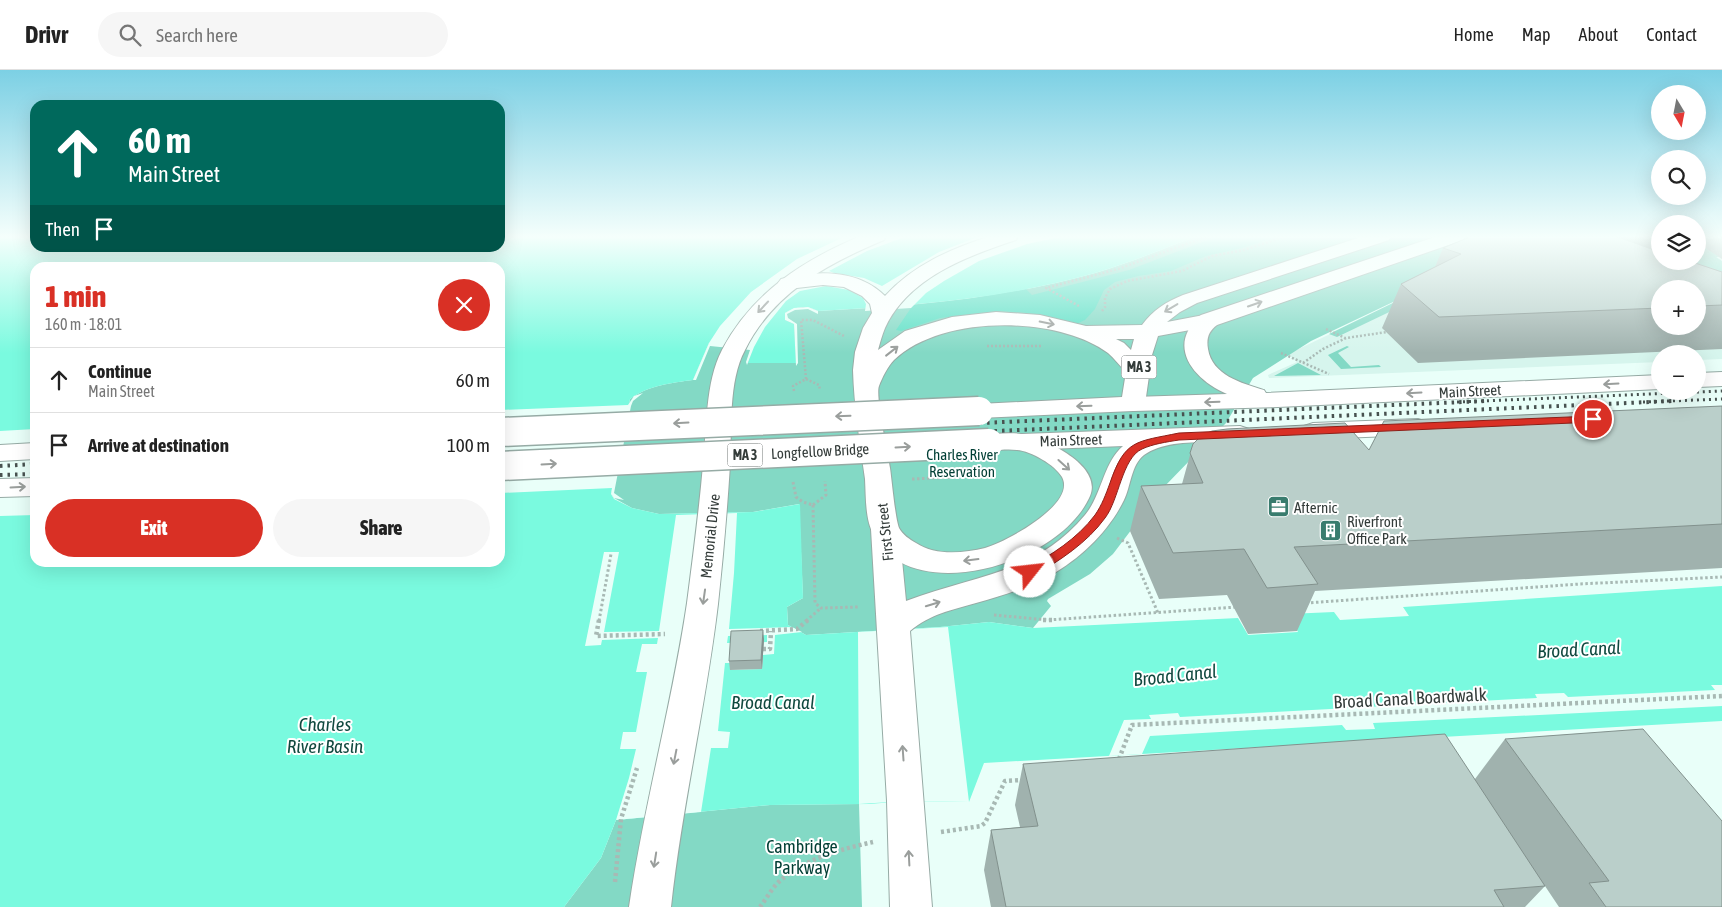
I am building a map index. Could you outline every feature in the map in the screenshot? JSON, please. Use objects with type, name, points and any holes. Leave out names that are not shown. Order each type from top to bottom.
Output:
[{"type":"main road","name":"Memorial Drive","points":[[650,907],[664,814],[696,647],[713,513],[723,378],[730,355],[743,331],[769,300],[788,283],[800,275]]},
{"type":"main road","name":"First Street","points":[[911,907],[906,801],[894,630],[885,529],[866,390],[865,366],[866,351],[882,313],[890,300],[923,275]]},
{"type":"main road","name":"MA 3","points":[[1133,404],[1148,330],[1165,311],[1185,300],[1262,275]]},
{"type":"main road","points":[[866,390],[874,369],[889,352],[916,335],[947,324],[985,319],[1011,319],[1044,323],[1078,331],[1109,333],[1177,327],[1209,320],[1341,275]]},
{"type":"main road","points":[[788,283],[825,280],[856,285],[874,295],[882,306],[882,313]]},
{"type":"main road","points":[[1209,320],[1201,327],[1196,341],[1196,352],[1202,366],[1228,387],[1278,400]]},
{"type":"main road","points":[[1078,331],[1116,349],[1130,360],[1138,372]]},
{"type":"main road","points":[[1706,380],[1722,379]]},
{"type":"main road","name":"Main Street","points":[[505,432],[1133,404],[1278,400],[1651,382]]},
{"type":"main road","points":[[1288,432],[1438,426]]},
{"type":"main road","name":"Main Street","points":[[990,443],[1258,433]]},
{"type":"main road","points":[[894,630],[899,622],[912,612],[930,604],[1012,581],[1060,555],[1084,535],[1101,516],[1111,497],[1127,454],[1141,445],[1179,436]]},
{"type":"main road","name":"MA 3","points":[[885,529],[895,544],[907,553],[924,560],[941,562],[994,556],[1026,542],[1048,527],[1064,511],[1077,493],[1078,486],[1074,475],[1063,463],[1022,442]]},
{"type":"main road","name":"Longfellow Bridge","points":[[505,466],[990,443]]},
{"type":"main road","points":[[0,453],[30,451]]},
{"type":"main road","points":[[0,488],[30,486]]},
{"type":"path","points":[[1085,309],[1046,288],[1095,275]]},
{"type":"path","points":[[1097,315],[1105,307],[1105,298],[1110,289],[1122,283],[1162,275]]},
{"type":"path","points":[[806,379],[801,320],[813,320],[846,339]]},
{"type":"path","points":[[1326,329],[1346,338]]},
{"type":"path","points":[[1303,363],[1323,349],[1346,338],[1387,332]]},
{"type":"path","points":[[987,346],[1044,346]]},
{"type":"path","points":[[1281,353],[1334,376]]},
{"type":"path","points":[[806,379],[820,385],[820,390]]},
{"type":"path","points":[[794,392],[793,386],[806,379]]},
{"type":"path","points":[[912,479],[982,476]]},
{"type":"path","points":[[812,505],[826,495],[826,486]]},
{"type":"path","points":[[794,488],[796,497],[812,505]]},
{"type":"path","points":[[812,505],[815,603],[821,608]]},
{"type":"path","points":[[1116,538],[1128,544],[1158,613]]},
{"type":"path","points":[[611,554],[596,636],[663,634]]},
{"type":"path","points":[[1305,603],[1580,584],[1722,577]]},
{"type":"path","points":[[752,631],[797,629],[821,608],[863,606]]},
{"type":"path","points":[[990,615],[1048,620],[1246,607]]},
{"type":"path","points":[[763,649],[770,649],[771,630]]},
{"type":"path","name":"Broad Canal Boardwalk","points":[[1118,762],[1132,725],[1722,696]]},
{"type":"path","points":[[615,888],[621,819],[639,759]]},
{"type":"path","points":[[949,832],[981,826],[985,823],[1004,781],[1024,780]]},
{"type":"path","points":[[760,907],[782,880],[812,862],[841,849],[870,843]]},
{"type":"shaded area","points":[[1109,275],[1144,275],[1115,282],[1104,290],[1095,309],[1085,320],[1076,324],[1028,313],[999,311],[940,318],[901,331],[896,330],[913,305],[967,299],[1026,289],[1032,295]]},
{"type":"shaded area","points":[[1455,275],[1722,275],[1722,359],[1706,360],[1706,345],[1651,345],[1651,362],[1269,378],[1268,375],[1297,362],[1288,354]]},
{"type":"green space","name":"Charles River Reservation","points":[[1087,275],[1450,275],[1311,341],[1253,378],[1226,423],[1163,488],[1113,554],[1090,574],[1048,599],[1047,601],[1051,606],[1033,628],[989,622],[940,627],[806,635],[788,625],[787,607],[803,598],[799,504],[753,512],[659,514],[632,508],[614,498],[611,494],[630,399],[652,388],[693,380],[709,343],[785,320],[785,313],[798,308],[805,307],[818,311],[923,304],[992,295]]},
{"type":"green space","points":[[1666,275],[1722,275],[1722,303],[1706,294],[1706,280],[1677,280]]},
{"type":"green space","points":[[1399,300],[1406,304],[1337,337],[1329,334]]},
{"type":"green space","points":[[1347,346],[1349,347],[1338,353],[1351,367],[1379,365],[1381,367],[1341,369],[1328,355]]},
{"type":"green space","points":[[1298,363],[1321,375],[1274,376]]},
{"type":"green space","name":"Cambridge Parkway","points":[[859,804],[862,907],[564,907],[601,858],[616,820],[770,805]]},
{"type":"water","points":[[0,275],[30,275],[30,567],[505,567],[505,275],[1087,275],[992,295],[923,304],[818,311],[805,307],[794,309],[785,313],[785,320],[794,324],[796,363],[748,363],[753,348],[709,343],[693,380],[652,388],[630,399],[611,494],[614,499],[632,508],[659,514],[753,512],[800,504],[803,598],[787,607],[788,625],[806,635],[940,627],[989,622],[1033,628],[1238,618],[1248,635],[1298,632],[1288,614],[1334,612],[1340,620],[1409,616],[1403,607],[1722,586],[1722,721],[984,763],[969,802],[906,801],[869,804],[770,805],[616,820],[601,858],[564,907],[0,907]]},
{"type":"pier","points":[[775,275],[846,275],[864,278],[882,286],[900,275],[954,275],[926,293],[911,308],[865,311],[866,304],[863,298],[849,290],[826,286],[800,291],[786,301],[765,327],[747,365],[746,362],[750,350],[710,346],[696,380],[693,380],[709,343],[720,326],[751,292]]},
{"type":"pier","points":[[808,307],[818,311],[818,314],[808,309],[795,310],[787,314],[788,318],[797,324],[798,363],[796,366],[794,324],[785,320],[785,313],[794,308]]},
{"type":"pier","points":[[643,393],[633,401],[631,406],[614,493],[624,500],[614,498],[611,494],[612,488],[505,493],[505,410],[628,405],[634,396]]},
{"type":"pier","points":[[30,429],[30,515],[0,516],[0,431]]},
{"type":"pier","points":[[737,513],[729,629],[792,627],[802,632],[775,635],[774,654],[763,655],[762,669],[730,670],[731,663],[725,663],[718,731],[730,732],[728,748],[711,748],[701,812],[616,820],[636,749],[620,749],[623,732],[636,732],[647,672],[636,672],[642,644],[657,644],[658,638],[602,640],[601,645],[585,646],[604,552],[619,552],[604,632],[659,631],[676,515]],"holes":[[[767,635],[767,642],[727,643],[728,636]]]},
{"type":"pier","points":[[948,627],[969,802],[906,801],[859,804],[858,632]]},
{"type":"pier","points":[[1711,685],[1722,685],[1722,706],[1373,723],[1375,729],[1346,730],[1342,725],[1150,736],[1142,754],[1109,756],[1124,720],[1151,719],[1149,715],[1178,713],[1180,717],[1537,698],[1535,694],[1564,693],[1568,697],[1715,690]]},
{"type":"building","points":[[1419,275],[1722,275],[1722,305],[1706,306],[1706,280],[1651,280],[1651,308],[1439,317],[1401,284]]},
{"type":"building","points":[[1722,406],[1722,524],[1294,547],[1318,584],[1267,588],[1244,549],[1173,553],[1141,486],[1203,483],[1190,453],[1193,444],[1201,436],[1212,431],[1345,423],[1369,450],[1384,421],[1589,412],[1594,416],[1605,416],[1608,411]]},
{"type":"building","points":[[763,630],[761,660],[729,661],[731,631]]},
{"type":"building","points":[[1643,729],[1722,821],[1722,907],[1606,907],[1589,883],[1609,881],[1505,739]]},
{"type":"building","points":[[1445,734],[1545,886],[1494,890],[1504,907],[1006,907],[991,830],[1038,826],[1023,764]]},
{"type":"railway","points":[[1457,402],[1722,391]]},
{"type":"railway","points":[[1643,402],[1722,399]]},
{"type":"railway","points":[[505,444],[1486,401]]},
{"type":"railway","points":[[505,453],[1672,401]]},
{"type":"railway","points":[[0,466],[30,464]]},
{"type":"railway","points":[[0,475],[30,474]]},
{"type":"place","name":"Afternic","points":[[1278,507]]},
{"type":"place","name":"Riverfront Office Park","points":[[1331,530]]},
{"type":"route","points":[[1030,572],[1040,568],[1069,548],[1101,516],[1114,490],[1119,471],[1127,454],[1148,443],[1179,436],[1593,419]]},
{"type":"water label","name":"Broad Canal","points":[[1579,649]]},
{"type":"water label","name":"Broad Canal","points":[[1175,675]]},
{"type":"water label","name":"Broad Canal","points":[[773,702]]},
{"type":"water label","name":"Charles River Basin","points":[[325,735]]}]
